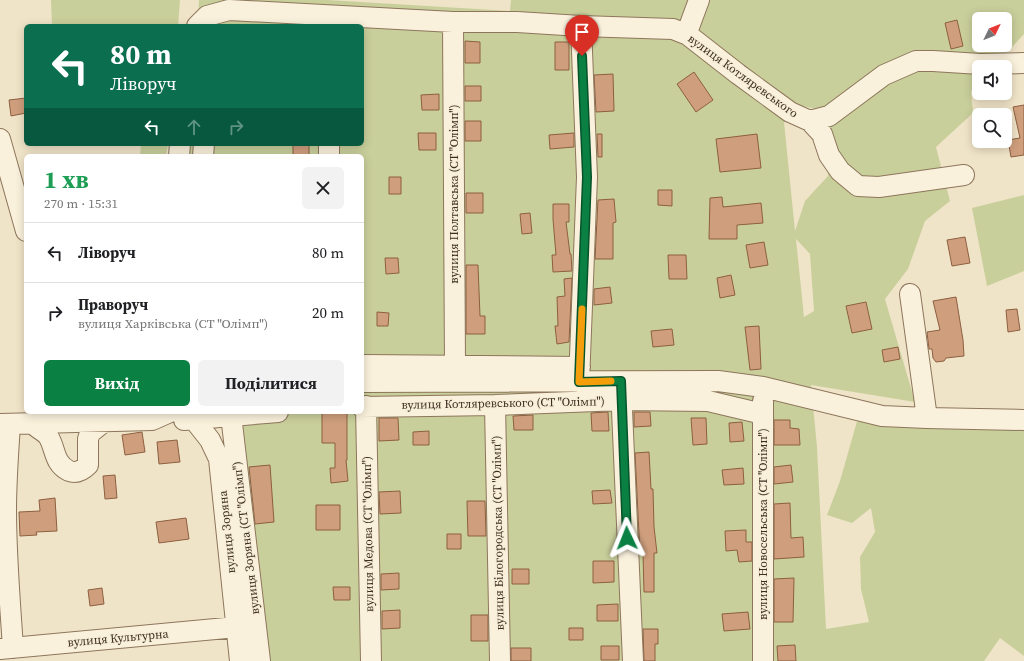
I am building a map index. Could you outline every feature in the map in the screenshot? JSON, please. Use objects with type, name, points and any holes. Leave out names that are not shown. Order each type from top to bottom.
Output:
[{"type":"street","points":[[688,36],[689,27],[699,0]]},
{"type":"street","name":"вулиця Котляревського","points":[[199,24],[208,16],[229,10],[331,21],[517,22],[581,26],[673,28],[688,36],[790,112],[810,121],[822,134],[829,155],[840,171],[858,186],[879,187],[964,175]]},
{"type":"street","name":"вулиця Полтавська (СТ \"Олімп\")","points":[[453,22],[455,365]]},
{"type":"street","points":[[580,374],[587,177],[581,26]]},
{"type":"street","name":"вулиця Котляревського","points":[[810,121],[829,116],[884,75],[916,61],[932,60],[980,64],[1024,63]]},
{"type":"street","points":[[0,139],[24,224]]},
{"type":"street","points":[[910,294],[927,418]]},
{"type":"street","points":[[364,365],[455,365],[580,374],[621,381],[718,381],[763,387],[882,416],[1024,420]]},
{"type":"street","points":[[364,382],[580,374]]},
{"type":"street","points":[[621,381],[633,661]]},
{"type":"street","name":"вулиця Новосельська (СТ \"Олімп\")","points":[[763,387],[764,661]]},
{"type":"street","name":"вулиця Котляревського (СТ \"Олімп\")","points":[[364,406],[495,405],[622,400],[708,401],[763,414]]},
{"type":"street","name":"вулиця Білогородська (СТ \"Олімп\")","points":[[495,405],[500,661]]},
{"type":"street","name":"вулиця Медова (СТ \"Олімп\")","points":[[364,406],[371,661]]},
{"type":"street","points":[[6,648],[7,556],[5,425],[105,422],[153,416],[247,414]]},
{"type":"street","name":"вулиця Зоряна (СТ \"Олімп\")","points":[[231,415],[260,661]]},
{"type":"street","name":"вулиця Зоряна","points":[[191,416],[210,440],[219,459],[240,661]]},
{"type":"street","points":[[58,423],[56,457],[63,468],[72,472],[82,471],[88,465],[88,439],[90,433],[105,422]]},
{"type":"street","points":[[58,423],[83,429],[88,439]]},
{"type":"street","name":"вулиця Культурна","points":[[6,648],[237,627]]},
{"type":"green space","points":[[51,0],[180,0],[178,24],[52,24]]},
{"type":"green space","points":[[199,0],[328,0],[510,11],[511,0],[1024,0],[1024,34],[1012,47],[1012,12],[972,12],[972,52],[1008,52],[1000,60],[972,60],[972,114],[936,147],[950,201],[925,221],[908,269],[885,299],[915,402],[811,385],[817,447],[826,629],[869,622],[861,589],[860,557],[875,532],[871,508],[852,523],[827,515],[840,481],[858,418],[949,429],[1024,430],[1024,656],[1000,638],[984,661],[251,661],[221,416],[218,414],[364,414],[364,154],[189,154],[190,146],[364,146],[364,24],[198,24]],"holes":[[[782,102],[817,109],[829,130],[828,176],[805,201],[795,231]],[[796,239],[810,254],[814,311],[804,317]]]},
{"type":"green space","points":[[141,146],[168,146],[166,154],[140,154]]},
{"type":"green space","points":[[1024,195],[1024,271],[987,286],[972,208]]},
{"type":"building","points":[[957,20],[963,46],[951,49],[945,23]]},
{"type":"building","points":[[465,41],[480,42],[480,63],[465,63]]},
{"type":"building","points":[[555,42],[569,42],[569,70],[555,70]]},
{"type":"building","points":[[694,72],[713,100],[696,112],[677,84]]},
{"type":"building","points":[[613,74],[614,111],[596,112],[594,75]]},
{"type":"building","points":[[465,86],[481,86],[481,101],[465,101]]},
{"type":"building","points":[[439,94],[439,110],[422,110],[421,95]]},
{"type":"building","points":[[24,98],[24,113],[11,116],[9,100]]},
{"type":"building","points":[[1024,105],[1024,155],[1011,157],[1009,148],[1012,148],[1012,139],[1020,138],[1013,107]]},
{"type":"building","points":[[465,121],[481,121],[481,141],[465,141]]},
{"type":"building","points":[[418,133],[436,133],[436,150],[419,150]]},
{"type":"building","points":[[574,133],[574,147],[550,149],[549,135]]},
{"type":"building","points":[[597,134],[602,134],[602,157],[598,157]]},
{"type":"building","points":[[757,134],[761,168],[720,172],[716,139]]},
{"type":"building","points":[[293,146],[309,146],[309,154],[293,154]]},
{"type":"building","points":[[389,177],[401,177],[401,194],[389,194]]},
{"type":"building","points":[[658,190],[672,190],[672,206],[658,205]]},
{"type":"building","points":[[466,193],[483,193],[483,213],[466,213]]},
{"type":"building","points":[[722,197],[723,207],[761,203],[763,223],[737,225],[737,239],[709,239],[710,198]]},
{"type":"building","points":[[614,199],[616,222],[613,223],[613,259],[595,259],[598,200]]},
{"type":"building","points":[[553,204],[569,204],[569,222],[566,222],[572,271],[553,272],[552,255],[556,255]]},
{"type":"building","points":[[530,213],[532,233],[522,234],[520,214]]},
{"type":"building","points":[[965,237],[970,263],[952,266],[947,240]]},
{"type":"building","points":[[764,242],[768,265],[750,268],[746,245]]},
{"type":"building","points":[[668,255],[686,255],[687,279],[669,279]]},
{"type":"building","points":[[385,258],[398,258],[399,273],[386,274]]},
{"type":"building","points":[[466,265],[478,265],[480,316],[485,316],[485,334],[466,334]]},
{"type":"building","points":[[731,275],[735,295],[720,298],[717,278]]},
{"type":"building","points":[[572,278],[569,342],[557,344],[555,326],[558,326],[557,297],[565,296],[564,279]]},
{"type":"building","points":[[610,287],[612,303],[594,305],[594,289]]},
{"type":"building","points":[[956,297],[964,356],[946,358],[944,361],[936,362],[933,358],[932,349],[929,349],[927,332],[940,330],[933,301]]},
{"type":"building","points":[[866,302],[872,329],[852,333],[846,306]]},
{"type":"building","points":[[1017,309],[1020,330],[1008,332],[1006,310]]},
{"type":"building","points":[[377,312],[389,313],[388,326],[377,326]]},
{"type":"building","points":[[759,326],[761,369],[750,370],[745,327]]},
{"type":"building","points":[[672,329],[674,345],[653,347],[651,331]]},
{"type":"building","points":[[898,347],[900,359],[884,362],[882,350]]},
{"type":"building","points":[[608,412],[609,431],[592,431],[591,413]]},
{"type":"building","points":[[634,412],[650,412],[651,426],[634,427]]},
{"type":"building","points":[[322,414],[347,414],[346,460],[348,481],[331,483],[330,468],[335,468],[335,443],[322,443]]},
{"type":"building","points":[[533,415],[533,430],[514,430],[513,416]]},
{"type":"building","points":[[379,418],[398,418],[399,440],[379,441]]},
{"type":"building","points":[[691,418],[706,418],[707,444],[693,445]]},
{"type":"building","points":[[774,420],[790,420],[790,428],[799,429],[800,445],[774,445]]},
{"type":"building","points":[[742,422],[744,441],[730,442],[729,423]]},
{"type":"building","points":[[429,431],[429,445],[413,445],[413,432]]},
{"type":"building","points":[[142,432],[145,452],[125,455],[122,435]]},
{"type":"building","points":[[177,440],[180,462],[159,464],[157,442]]},
{"type":"building","points":[[649,452],[657,553],[654,553],[654,592],[644,592],[643,554],[640,554],[635,453]]},
{"type":"building","points":[[270,465],[274,522],[255,524],[249,467]]},
{"type":"building","points":[[791,465],[793,482],[774,484],[774,467]]},
{"type":"building","points":[[743,468],[744,484],[724,485],[722,470]]},
{"type":"building","points":[[115,475],[117,498],[105,499],[103,476]]},
{"type":"building","points":[[610,490],[612,503],[593,504],[592,491]]},
{"type":"building","points":[[400,491],[401,513],[380,514],[379,492]]},
{"type":"building","points":[[55,498],[57,531],[36,532],[37,535],[20,536],[19,512],[40,511],[39,500]]},
{"type":"building","points":[[467,501],[485,501],[486,536],[468,536]]},
{"type":"building","points":[[790,503],[791,538],[803,537],[804,557],[774,559],[774,504]]},
{"type":"building","points":[[316,505],[340,505],[340,530],[316,530]]},
{"type":"building","points":[[186,518],[189,539],[159,543],[156,522]]},
{"type":"building","points":[[746,530],[746,542],[752,542],[752,561],[739,562],[737,550],[726,551],[725,531]]},
{"type":"building","points":[[447,534],[461,534],[461,549],[447,549]]},
{"type":"building","points":[[593,561],[614,561],[614,582],[593,583]]},
{"type":"building","points":[[512,569],[529,569],[529,584],[512,584]]},
{"type":"building","points":[[399,573],[399,589],[381,590],[381,574]]},
{"type":"building","points":[[794,578],[793,622],[774,622],[774,579]]},
{"type":"building","points":[[333,587],[350,587],[350,600],[334,600]]},
{"type":"building","points":[[102,588],[104,604],[90,606],[88,590]]},
{"type":"building","points":[[618,604],[618,621],[597,621],[597,605]]},
{"type":"building","points":[[400,610],[400,628],[382,629],[382,611]]},
{"type":"building","points":[[748,612],[750,629],[724,631],[722,614]]},
{"type":"building","points":[[471,615],[488,615],[488,641],[471,641]]},
{"type":"building","points":[[569,628],[583,628],[583,640],[569,640]]},
{"type":"building","points":[[643,629],[658,629],[658,644],[655,644],[655,661],[644,661]]},
{"type":"building","points":[[795,645],[796,661],[778,661],[777,646]]},
{"type":"building","points":[[601,646],[619,646],[619,660],[601,660]]},
{"type":"building","points":[[511,648],[531,648],[531,661],[511,661]]},
{"type":"slow traffic","points":[[582,309],[579,382],[611,381]]},
{"type":"route","points":[[582,56],[587,177],[579,382],[621,381],[627,538]]}]
